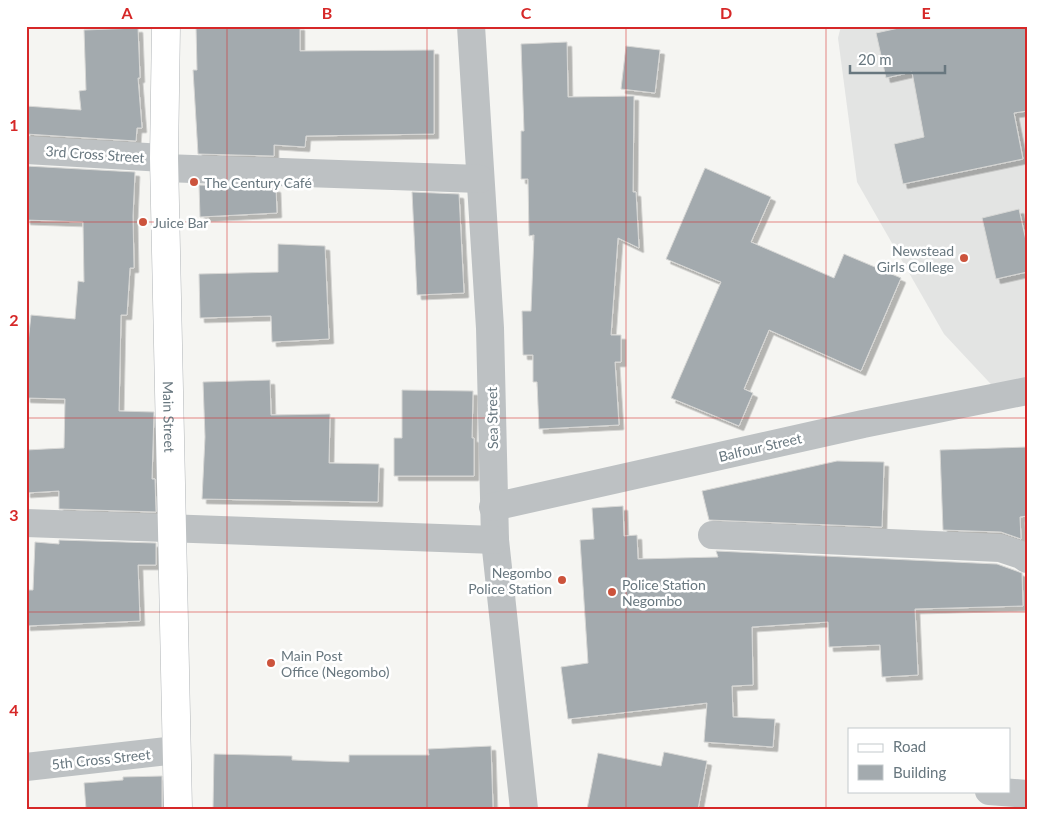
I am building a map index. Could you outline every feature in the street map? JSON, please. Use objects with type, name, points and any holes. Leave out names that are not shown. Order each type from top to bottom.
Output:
[{"type":"main road","name":"Main Street","points":[[166,26],[164,163],[178,809]]},
{"type":"street","name":"Sea Street","points":[[471,26],[490,328],[495,540],[524,809]]},
{"type":"street","name":"3rd Cross Street","points":[[26,150],[164,163],[480,179]]},
{"type":"street","name":"Balfour Street","points":[[493,507],[863,424],[1027,391]]},
{"type":"street","points":[[26,523],[495,540]]},
{"type":"street","points":[[712,535],[1000,548],[1027,558]]},
{"type":"street","name":"5th Cross Street","points":[[26,767],[176,750]]},
{"type":"street","points":[[1002,792],[1027,794]]},
{"type":"shaded area","name":"Newstead Girls College","points":[[841,26],[1027,26],[1027,391],[1002,396],[944,334],[857,182],[838,38]]},
{"type":"building","points":[[300,26],[300,51],[434,50],[434,134],[306,136],[305,147],[274,145],[274,156],[198,154],[193,70],[197,70],[196,27]]},
{"type":"building","points":[[908,26],[1027,26],[1027,111],[1014,113],[1023,159],[903,184],[894,144],[924,137],[912,72],[886,78],[876,33]]},
{"type":"building","points":[[138,28],[140,78],[138,78],[142,128],[137,128],[136,141],[26,134],[26,106],[81,110],[79,91],[86,90],[84,30]]},
{"type":"building","points":[[567,42],[568,97],[634,96],[633,192],[636,192],[639,248],[618,238],[611,335],[621,335],[621,362],[615,362],[619,425],[539,429],[537,382],[533,382],[533,355],[523,355],[522,311],[531,311],[534,235],[529,236],[528,179],[521,179],[521,131],[524,131],[521,44]]},
{"type":"building","points":[[626,46],[660,50],[655,93],[621,89]]},
{"type":"building","points":[[26,166],[135,172],[133,216],[134,268],[130,268],[127,315],[121,315],[119,411],[154,412],[152,479],[155,479],[156,512],[59,509],[59,491],[26,493],[26,450],[64,448],[65,399],[26,398],[26,361],[31,315],[75,319],[78,281],[84,282],[83,222],[26,220]]},
{"type":"building","points":[[705,168],[771,197],[751,242],[834,278],[844,254],[901,278],[861,371],[769,330],[744,389],[753,393],[739,426],[671,398],[721,282],[666,259]]},
{"type":"building","points":[[199,185],[276,188],[277,213],[200,217]]},
{"type":"building","points":[[412,192],[459,194],[464,293],[417,295]]},
{"type":"building","points":[[1019,209],[1027,245],[1027,272],[996,279],[982,218]]},
{"type":"building","points":[[278,244],[325,246],[329,339],[272,342],[271,316],[200,318],[199,274],[278,272]]},
{"type":"building","points":[[270,380],[271,415],[330,414],[329,463],[379,464],[378,502],[202,499],[205,437],[203,382]]},
{"type":"building","points":[[402,390],[473,391],[472,438],[474,438],[474,476],[394,476],[394,438],[402,438]]},
{"type":"building","points":[[1027,447],[1027,516],[1020,517],[1021,539],[1001,532],[943,530],[940,450]]},
{"type":"building","points":[[837,461],[884,462],[882,527],[709,520],[702,491]]},
{"type":"building","points":[[623,506],[624,536],[637,535],[638,559],[718,557],[716,551],[997,564],[1022,573],[1023,606],[915,609],[918,675],[882,677],[880,645],[829,647],[828,622],[752,627],[753,685],[732,686],[733,717],[775,719],[773,747],[704,742],[707,703],[568,719],[561,667],[588,663],[580,540],[594,539],[592,508]]},
{"type":"building","points":[[59,540],[156,543],[156,565],[138,565],[140,621],[26,626],[26,590],[33,590],[35,542],[59,544]]},
{"type":"building","points":[[491,746],[493,809],[213,809],[214,754],[292,756],[292,760],[349,762],[349,755],[429,755],[428,749]]},
{"type":"building","points":[[664,752],[707,761],[698,809],[587,809],[598,753],[661,766]]},
{"type":"building","points":[[162,776],[162,809],[86,809],[84,783],[123,780],[123,777]]},
{"type":"place","name":"The Century Café","points":[[194,182]]},
{"type":"place","name":"Juice Bar","points":[[143,222]]},
{"type":"place","name":"Newstead Girls College","points":[[964,258]]},
{"type":"place","name":"Negombo Police Station","points":[[562,580]]},
{"type":"place","name":"Police Station Negombo","points":[[612,592]]},
{"type":"place","name":"Main Post Office (Negombo)","points":[[271,663]]}]
